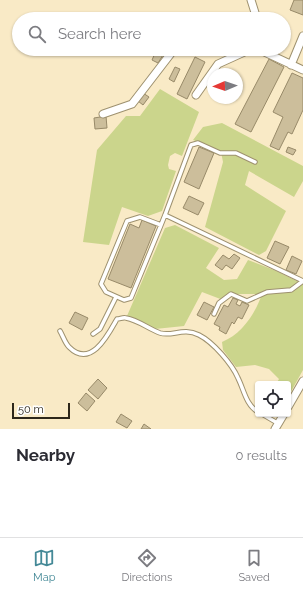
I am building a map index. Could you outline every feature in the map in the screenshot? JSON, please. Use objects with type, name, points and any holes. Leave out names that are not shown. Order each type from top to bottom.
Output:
[{"type":"street","points":[[251,0],[255,12]]},
{"type":"street","points":[[291,65],[303,36]]},
{"type":"street","points":[[103,114],[132,104],[169,56]]},
{"type":"street","points":[[196,95],[218,64],[233,56]]},
{"type":"street","points":[[272,56],[303,70]]},
{"type":"street","points":[[291,402],[303,381]]},
{"type":"street","points":[[277,426],[282,417]]},
{"type":"lane","points":[[161,225],[140,217],[127,221],[101,284],[106,292],[124,300],[131,298],[166,215],[191,145],[198,143],[220,153],[236,154],[255,162]]},
{"type":"lane","points":[[166,215],[303,281],[291,290],[267,292],[247,300],[231,294],[219,303],[214,314]]},
{"type":"lane","points":[[93,334],[100,329],[116,296]]},
{"type":"lane","points":[[60,331],[68,346],[76,352],[86,353],[96,350],[103,342],[117,319],[125,317],[162,334],[188,331],[200,336],[218,350],[238,376],[249,404],[255,410]]},
{"type":"lane","points":[[266,417],[277,426]]},
{"type":"green space","points":[[160,89],[199,112],[182,156],[175,153],[170,156],[168,165],[169,169],[176,171],[162,211],[148,216],[122,207],[109,245],[83,242],[97,150],[126,116],[140,116]]},
{"type":"green space","points":[[222,123],[303,166],[303,181],[294,197],[249,171],[245,185],[286,211],[266,251],[259,255],[205,227],[223,162],[221,152],[193,140],[203,127]]},
{"type":"green space","points":[[175,225],[219,248],[206,268],[224,280],[237,279],[248,260],[274,270],[303,284],[303,370],[291,392],[291,381],[278,381],[279,379],[269,369],[255,365],[236,367],[223,350],[222,342],[242,329],[256,309],[262,294],[236,294],[223,300],[202,292],[184,326],[155,329],[127,316],[165,228]]},
{"type":"building","points":[[294,0],[303,0],[303,15],[290,10]]},
{"type":"building","points":[[154,56],[162,56],[158,63],[152,60]]},
{"type":"building","points":[[195,57],[205,62],[187,99],[177,94]]},
{"type":"building","points":[[269,59],[284,67],[251,132],[235,124]]},
{"type":"building","points":[[175,67],[180,69],[174,82],[169,79]]},
{"type":"building","points":[[292,73],[303,78],[303,110],[292,134],[288,132],[279,150],[270,146],[283,117],[273,112]]},
{"type":"building","points":[[143,93],[149,97],[143,105],[138,101]]},
{"type":"building","points":[[106,116],[107,128],[95,129],[94,118]]},
{"type":"building","points":[[199,147],[214,153],[199,189],[184,182]]},
{"type":"building","points":[[288,147],[296,150],[293,155],[286,152]]},
{"type":"building","points":[[189,196],[204,203],[198,215],[183,208]]},
{"type":"building","points":[[142,220],[156,226],[131,288],[108,279],[130,224],[139,228]]},
{"type":"building","points":[[275,241],[289,247],[280,264],[267,258]]},
{"type":"building","points":[[234,254],[240,258],[232,269],[226,265],[222,270],[215,265],[223,255],[229,259]]},
{"type":"building","points":[[292,256],[302,261],[296,274],[286,270]]},
{"type":"building","points":[[233,298],[238,300],[236,304],[240,306],[242,302],[249,305],[242,319],[238,317],[234,324],[232,322],[226,334],[219,330],[220,327],[214,324],[224,305],[228,307]]},
{"type":"building","points":[[204,302],[214,307],[207,320],[197,315]]},
{"type":"building","points":[[75,312],[88,318],[82,330],[69,323]]},
{"type":"building","points":[[98,379],[107,388],[98,399],[88,390]]},
{"type":"building","points":[[86,393],[95,401],[87,411],[78,403]]},
{"type":"building","points":[[121,414],[132,421],[127,428],[116,422]]},
{"type":"building","points":[[144,424],[151,429],[141,429]]}]
